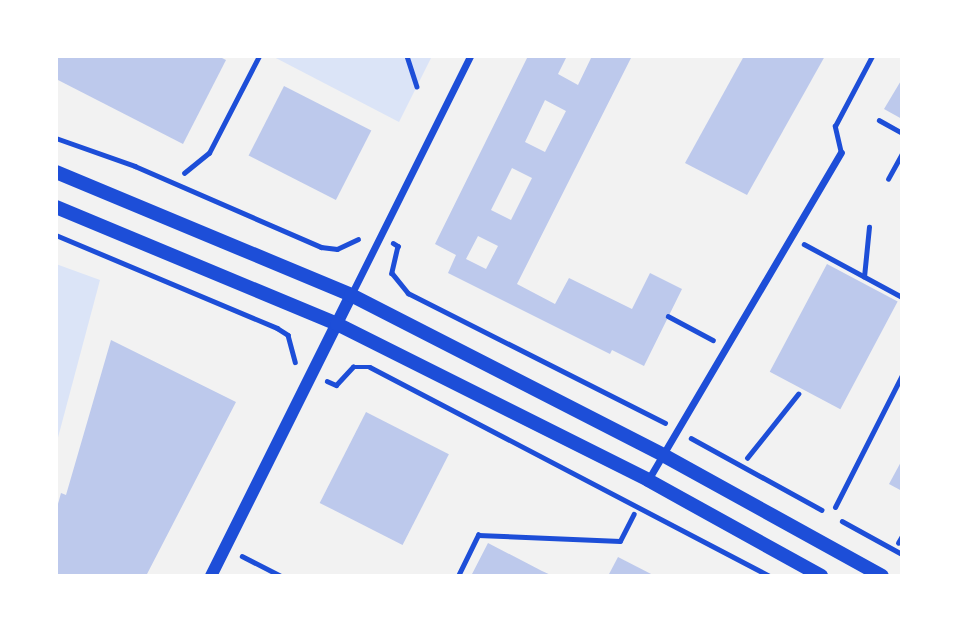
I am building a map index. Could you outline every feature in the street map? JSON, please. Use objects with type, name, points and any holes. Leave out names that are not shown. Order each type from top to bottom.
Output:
[{"type":"main road","points":[[56,172],[351,295],[663,454],[882,576]]},
{"type":"main road","points":[[56,207],[337,324],[648,480],[821,576]]},
{"type":"street","points":[[211,576],[470,56]]},
{"type":"street","points":[[648,480],[842,153]]},
{"type":"lane","points":[[842,153],[835,126],[872,56]]},
{"type":"lane","points":[[835,508],[902,375]]},
{"type":"path","points":[[184,173],[209,153],[258,56]]},
{"type":"path","points":[[407,56],[417,86]]},
{"type":"path","points":[[879,120],[902,133]]},
{"type":"path","points":[[56,138],[135,166],[321,247],[337,249],[356,242],[363,229]]},
{"type":"path","points":[[888,179],[902,154]]},
{"type":"path","points":[[864,277],[869,227]]},
{"type":"path","points":[[56,235],[276,328],[288,335],[295,350],[295,366]]},
{"type":"path","points":[[793,238],[902,297]]},
{"type":"path","points":[[398,246],[392,273],[408,293],[663,422]]},
{"type":"path","points":[[668,316],[726,347]]},
{"type":"path","points":[[336,386],[353,368],[370,367],[769,576]]},
{"type":"path","points":[[747,458],[798,394]]},
{"type":"path","points":[[703,445],[902,554]]},
{"type":"path","points":[[458,576],[478,535],[620,541],[634,514]]},
{"type":"path","points":[[898,543],[902,536]]},
{"type":"path","points":[[226,547],[281,576]]},
{"type":"shaded area","points":[[272,56],[432,56],[399,122]]},
{"type":"shaded area","points":[[56,264],[100,280],[56,445]]},
{"type":"building","points":[[58,56],[218,56],[226,60],[183,144],[56,79]]},
{"type":"building","points":[[528,56],[567,56],[558,74],[578,85],[592,56],[632,56],[517,284],[555,304],[569,278],[632,309],[650,273],[682,289],[644,366],[612,350],[610,354],[448,273],[456,255],[435,244]],"holes":[[[545,100],[566,111],[545,152],[525,142]],[[512,168],[532,178],[511,220],[491,210]],[[478,236],[498,246],[486,269],[466,259]]]},
{"type":"building","points":[[744,56],[825,56],[747,195],[685,163]]},
{"type":"building","points":[[902,79],[902,119],[884,109]]},
{"type":"building","points":[[284,86],[371,130],[336,200],[249,155]]},
{"type":"building","points":[[827,264],[898,302],[840,409],[770,372]]},
{"type":"building","points":[[111,340],[236,402],[146,576],[56,576],[56,511],[61,493],[66,495]]},
{"type":"building","points":[[366,412],[449,454],[403,545],[320,503]]},
{"type":"building","points":[[902,460],[902,491],[889,484]]},
{"type":"building","points":[[488,543],[542,571],[553,576],[471,576]]},
{"type":"building","points":[[618,557],[655,576],[608,576]]}]
